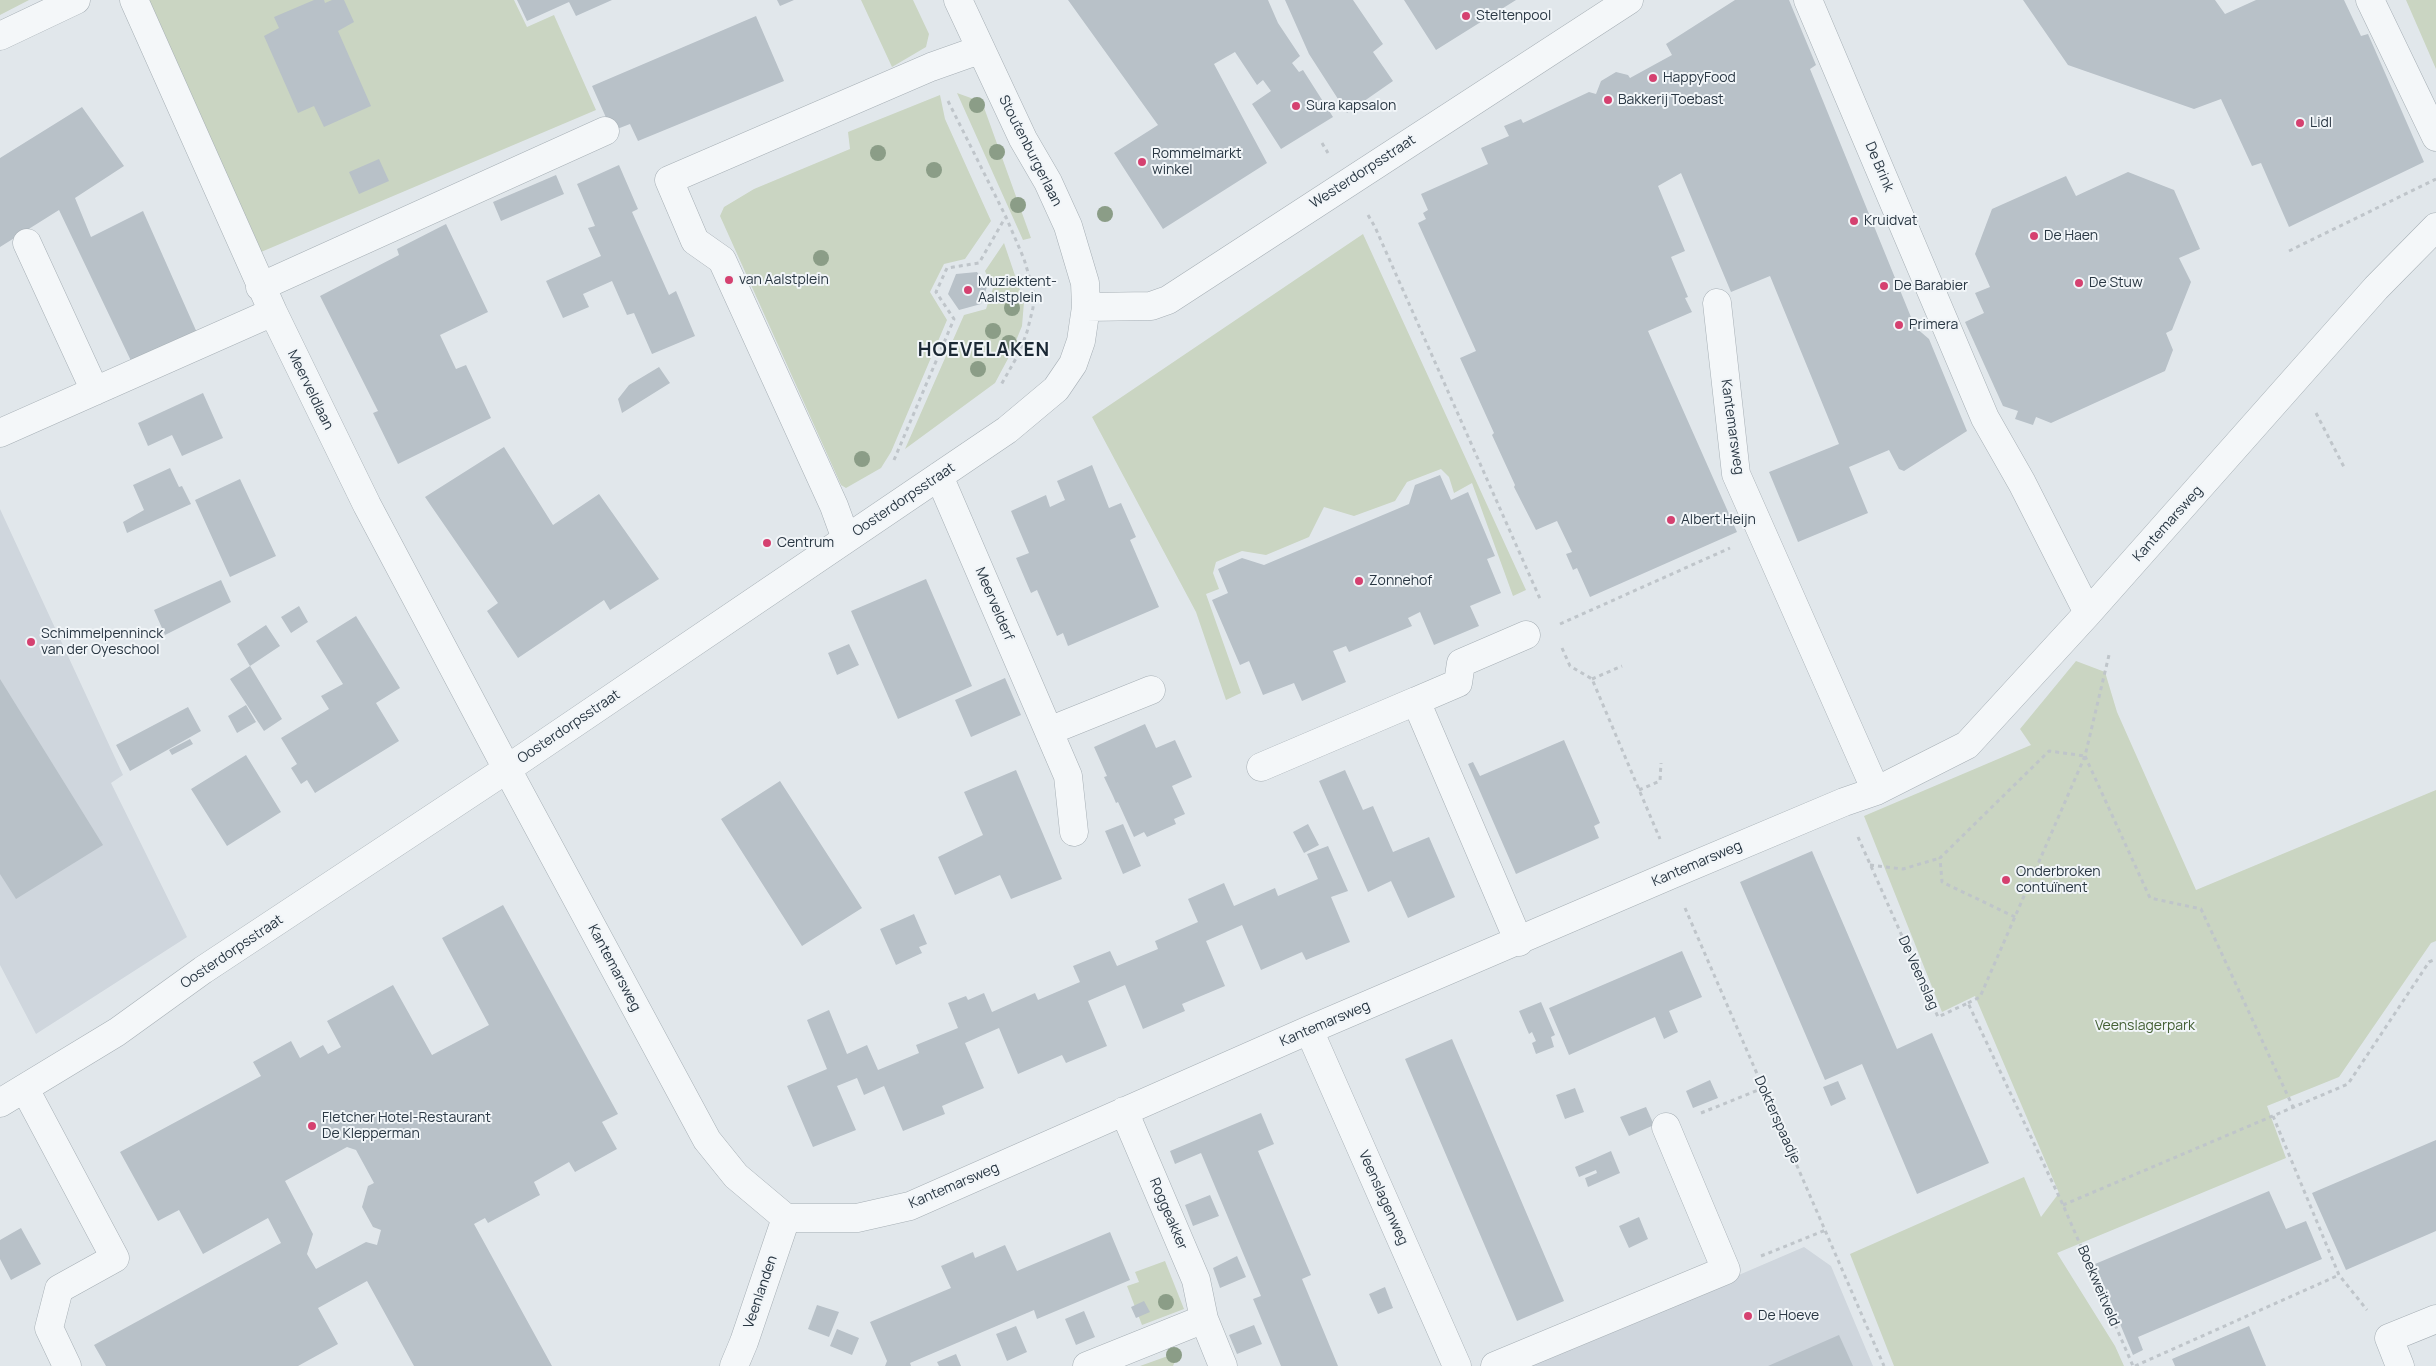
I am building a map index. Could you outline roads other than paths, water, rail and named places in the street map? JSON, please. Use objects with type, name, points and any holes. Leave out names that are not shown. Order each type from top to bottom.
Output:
[{"type":"street","points":[[0,36],[76,0]]},
{"type":"street","name":"Meerveldlaan","points":[[134,0],[272,312],[367,506],[507,769]]},
{"type":"street","name":"Stoutenburgerlaan","points":[[958,0],[979,50],[1068,226],[1085,283],[1086,308]]},
{"type":"street","name":"Westerdorpsstraat","points":[[1086,308],[1151,306],[1168,300],[1347,181],[1629,0]]},
{"type":"street","name":"De Brink","points":[[1808,0],[1985,418],[2022,483],[2088,613]]},
{"type":"street","points":[[2370,0],[2436,137]]},
{"type":"street","points":[[846,540],[834,506],[722,260],[695,241],[668,180],[931,67],[979,50]]},
{"type":"street","points":[[260,287],[605,131]]},
{"type":"street","name":"Kantemarsweg","points":[[507,769],[707,1140],[736,1176],[786,1218],[857,1218],[910,1206],[1309,1030],[1519,942],[1673,874],[1844,802],[1876,792],[1967,745],[2088,613],[2376,288],[2436,227]]},
{"type":"street","points":[[27,243],[95,391]]},
{"type":"street","name":"Kantemarsweg","points":[[1717,303],[1736,474],[1876,792]]},
{"type":"street","name":"Oosterdorpsstraat","points":[[0,1103],[117,1032],[203,970],[507,769],[1007,430],[1056,388],[1073,364],[1081,341],[1086,308]]},
{"type":"street","points":[[0,433],[272,312]]},
{"type":"street","name":"Meervelderf","points":[[939,476],[1068,776],[1074,832]]},
{"type":"street","points":[[1261,767],[1458,683],[1462,663],[1526,635]]},
{"type":"street","points":[[1049,731],[1151,690]]},
{"type":"street","points":[[1416,701],[1519,942]]},
{"type":"street","name":"Veenslagenweg","points":[[1309,1030],[1457,1366]]},
{"type":"street","points":[[25,1089],[115,1258],[60,1289],[49,1328],[66,1366]]},
{"type":"street","name":"Roggeakker","points":[[1124,1111],[1196,1280],[1204,1319],[1223,1366]]},
{"type":"street","points":[[1495,1366],[1726,1270],[1666,1128]]},
{"type":"street","name":"Veenlanden","points":[[734,1366],[786,1218]]},
{"type":"street","points":[[2400,1366],[2389,1338],[2436,1318]]},
{"type":"street","points":[[1087,1366],[1204,1319]]},
{"type":"place","name":"Steltenpool","points":[[1466,16]]},
{"type":"place","name":"HappyFood","points":[[1653,78]]},
{"type":"place","name":"Bakkerij Toebast","points":[[1608,100]]},
{"type":"place","name":"Sura kapsalon","points":[[1296,106]]},
{"type":"place","name":"Lidl","points":[[2300,123]]},
{"type":"place","name":"Rommelmarkt winkel","points":[[1142,162]]},
{"type":"place","name":"Kruidvat","points":[[1854,221]]},
{"type":"place","name":"De Haen","points":[[2034,236]]},
{"type":"place","name":"van Aalstplein","points":[[729,280]]},
{"type":"place","name":"De Stuw","points":[[2079,283]]},
{"type":"place","name":"De Barabier","points":[[1884,286]]},
{"type":"place","name":"Muziektent- Aalstplein","points":[[968,290]]},
{"type":"place","name":"Primera","points":[[1899,325]]},
{"type":"place","name":"Albert Heijn","points":[[1671,520]]},
{"type":"place","name":"Centrum","points":[[767,543]]},
{"type":"place","name":"Zonnehof","points":[[1359,581]]},
{"type":"place","name":"Schimmelpenninck van der Oyeschool","points":[[31,642]]},
{"type":"place","name":"Onderbroken contuïnent","points":[[2006,880]]},
{"type":"place","name":"Fletcher Hotel-Restaurant De Klepperman","points":[[312,1126]]},
{"type":"place","name":"De Hoeve","points":[[1748,1316]]},
{"type":"district","name":"HOEVELAKEN","points":[[984,351]]},
{"type":"park label","name":"Veenslagerpark","points":[[2145,1026]]}]
